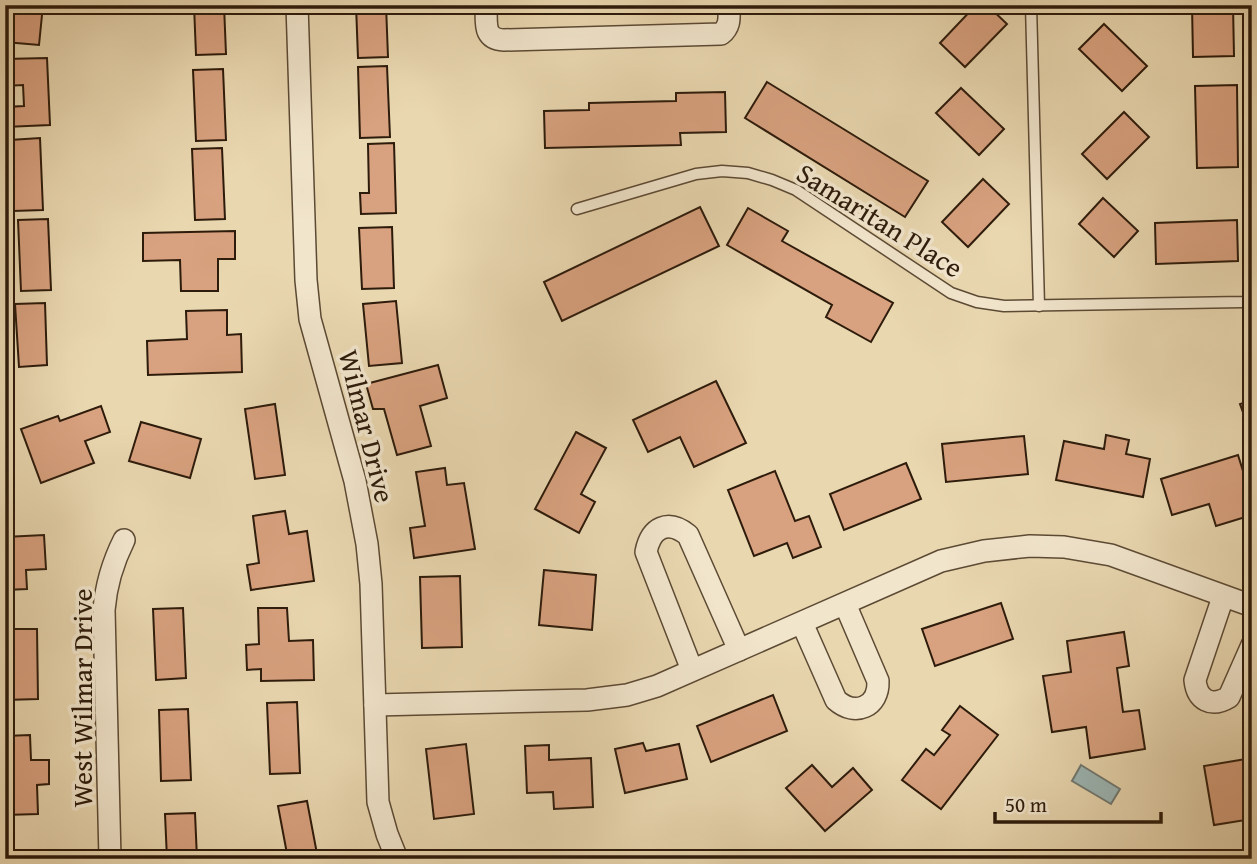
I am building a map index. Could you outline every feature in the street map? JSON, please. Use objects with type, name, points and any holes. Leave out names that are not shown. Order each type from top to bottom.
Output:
[{"type":"street","name":"Wilmar Drive","points":[[297,5],[306,280],[310,319],[355,481],[367,544],[371,584],[378,802],[397,859]]},
{"type":"street","points":[[486,5],[489,36],[504,40],[721,34],[727,28],[729,5]]},
{"type":"street","points":[[692,670],[646,552],[648,541],[653,533],[661,528],[680,528],[688,535],[739,650]]},
{"type":"street","name":"West Wilmar Drive","points":[[110,859],[104,610],[116,555],[124,540]]},
{"type":"street","points":[[375,705],[587,701],[627,695],[657,686],[942,561],[984,551],[1065,547],[1111,555],[1252,607]]},
{"type":"street","points":[[1223,597],[1195,680],[1196,690],[1202,698],[1212,702],[1223,701],[1229,697],[1252,645]]},
{"type":"street","points":[[802,623],[836,700],[843,706],[857,709],[866,706],[875,697],[878,681],[845,604]]},
{"type":"lane","points":[[1031,5],[1039,306]]},
{"type":"lane","name":"Samaritan Place","points":[[577,209],[696,174],[723,171],[748,173],[796,190],[951,293],[977,302],[1004,306],[1039,306],[1252,300]]},
{"type":"water","points":[[1081,765],[1120,789],[1111,804],[1072,781]]},
{"type":"building","points":[[7,5],[43,5],[39,45],[5,42]]},
{"type":"building","points":[[194,5],[224,5],[226,54],[196,55]]},
{"type":"building","points":[[356,5],[386,5],[388,57],[358,58]]},
{"type":"building","points":[[976,5],[987,5],[1007,24],[965,67],[940,43]]},
{"type":"building","points":[[1192,5],[1233,5],[1234,56],[1193,57]]},
{"type":"building","points":[[1104,24],[1147,66],[1122,91],[1079,49]]},
{"type":"building","points":[[47,58],[50,125],[5,127],[5,107],[24,106],[23,85],[5,86],[5,59]]},
{"type":"building","points":[[387,66],[390,137],[360,138],[358,67]]},
{"type":"building","points":[[223,69],[226,140],[196,141],[193,70]]},
{"type":"building","points":[[767,82],[928,181],[905,217],[745,118]]},
{"type":"building","points":[[1237,85],[1238,167],[1197,168],[1195,86]]},
{"type":"building","points":[[961,88],[1004,129],[979,155],[936,113]]},
{"type":"building","points":[[725,92],[726,132],[680,133],[681,145],[545,148],[544,111],[589,110],[589,103],[676,101],[676,93]]},
{"type":"building","points":[[1124,112],[1149,137],[1107,179],[1082,154]]},
{"type":"building","points":[[40,138],[43,210],[13,211],[10,140]]},
{"type":"building","points":[[394,143],[396,213],[361,214],[360,193],[369,193],[368,144]]},
{"type":"building","points":[[222,148],[225,219],[195,220],[192,149]]},
{"type":"building","points":[[983,179],[1009,204],[968,247],[942,222]]},
{"type":"building","points":[[1103,198],[1138,231],[1114,257],[1079,224]]},
{"type":"building","points":[[700,207],[719,246],[562,321],[544,282]]},
{"type":"building","points":[[748,208],[788,231],[782,241],[893,303],[871,342],[826,317],[832,305],[727,245]]},
{"type":"building","points":[[48,219],[51,290],[21,291],[18,220]]},
{"type":"building","points":[[1237,220],[1238,261],[1156,264],[1155,223]]},
{"type":"building","points":[[392,227],[394,288],[362,289],[359,228]]},
{"type":"building","points":[[235,231],[235,259],[218,259],[218,291],[181,291],[180,260],[143,261],[143,233]]},
{"type":"building","points":[[396,301],[402,363],[369,366],[363,304]]},
{"type":"building","points":[[45,303],[47,365],[19,367],[15,304]]},
{"type":"building","points":[[227,310],[227,335],[241,334],[242,372],[148,375],[147,341],[187,339],[186,311]]},
{"type":"building","points":[[438,365],[447,398],[420,406],[431,446],[397,455],[384,409],[373,409],[366,384]]},
{"type":"building","points":[[716,381],[746,443],[694,467],[680,437],[648,452],[633,420]]},
{"type":"building","points":[[1252,400],[1252,437],[1240,404]]},
{"type":"building","points":[[275,404],[285,475],[255,479],[245,409]]},
{"type":"building","points":[[101,406],[110,432],[85,441],[94,463],[41,483],[21,429],[58,416],[60,421]]},
{"type":"building","points":[[141,422],[201,439],[190,478],[129,461]]},
{"type":"building","points":[[576,432],[606,448],[581,494],[595,502],[579,533],[535,509]]},
{"type":"building","points":[[1106,435],[1129,440],[1126,454],[1150,459],[1143,497],[1056,480],[1064,441],[1104,449]]},
{"type":"building","points":[[1024,436],[1028,474],[946,482],[942,444]]},
{"type":"building","points":[[1238,455],[1252,500],[1252,515],[1216,526],[1209,504],[1172,515],[1161,479]]},
{"type":"building","points":[[906,463],[921,499],[844,530],[830,494]]},
{"type":"building","points":[[445,468],[447,485],[464,483],[475,549],[414,558],[410,528],[425,526],[416,472]]},
{"type":"building","points":[[775,471],[795,521],[809,516],[821,547],[793,558],[787,543],[754,556],[728,490]]},
{"type":"building","points":[[285,511],[289,534],[307,531],[314,581],[251,590],[247,565],[259,563],[253,516]]},
{"type":"building","points":[[44,535],[46,569],[26,570],[27,589],[5,590],[5,537]]},
{"type":"building","points":[[544,570],[596,575],[592,630],[539,625]]},
{"type":"building","points":[[460,576],[462,647],[422,648],[420,577]]},
{"type":"building","points":[[1001,603],[1013,639],[935,666],[922,629]]},
{"type":"building","points":[[183,608],[186,678],[156,680],[153,609]]},
{"type":"building","points":[[258,608],[287,608],[289,641],[313,640],[314,680],[261,681],[261,669],[247,670],[246,645],[259,644]]},
{"type":"building","points":[[5,629],[37,629],[38,699],[5,700]]},
{"type":"building","points":[[1124,632],[1129,666],[1117,668],[1123,712],[1139,710],[1145,749],[1090,758],[1086,727],[1052,732],[1043,676],[1071,672],[1067,641]]},
{"type":"building","points":[[773,695],[787,731],[711,762],[697,726]]},
{"type":"building","points":[[297,702],[300,773],[270,774],[267,703]]},
{"type":"building","points":[[960,706],[998,735],[941,809],[902,780],[926,749],[934,755],[950,735],[942,730]]},
{"type":"building","points":[[188,709],[191,780],[161,781],[159,710]]},
{"type":"building","points":[[30,735],[31,760],[49,760],[49,784],[37,785],[38,814],[5,815],[5,736]]},
{"type":"building","points":[[643,743],[646,751],[679,744],[687,779],[625,793],[615,749]]},
{"type":"building","points":[[466,744],[474,814],[434,819],[426,749]]},
{"type":"building","points":[[549,745],[549,760],[591,758],[593,807],[554,809],[553,792],[527,793],[525,746]]},
{"type":"building","points":[[1252,758],[1252,819],[1214,825],[1204,766]]},
{"type":"building","points":[[812,765],[832,787],[853,768],[872,790],[825,831],[786,788]]},
{"type":"building","points":[[307,801],[318,859],[288,859],[278,806]]},
{"type":"building","points":[[195,813],[197,859],[167,859],[165,814]]}]
